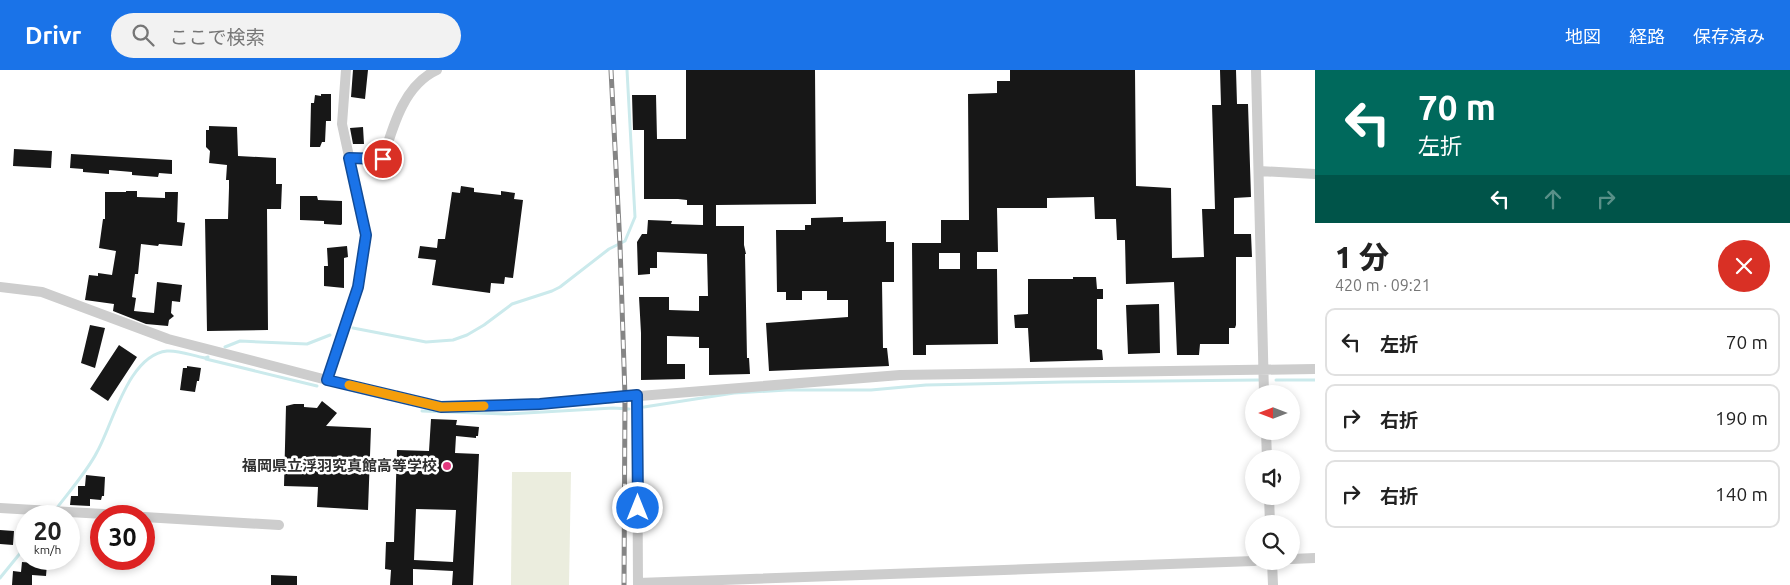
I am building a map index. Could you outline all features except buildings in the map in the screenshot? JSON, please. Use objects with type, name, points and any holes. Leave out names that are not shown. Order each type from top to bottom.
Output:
[{"type":"street","points":[[327,380],[358,287],[366,235],[342,124],[346,70]]},
{"type":"street","points":[[349,158],[383,159],[395,119],[413,89],[429,74],[437,70]]},
{"type":"street","points":[[1256,70],[1264,385]]},
{"type":"street","points":[[1258,171],[1315,174]]},
{"type":"street","points":[[0,287],[42,292],[168,339],[441,407],[540,404],[900,375],[1315,369]]},
{"type":"street","points":[[637,395],[638,584],[1245,561]]},
{"type":"street","points":[[0,508],[90,513]]},
{"type":"street","points":[[155,518],[279,525]]},
{"type":"street","points":[[1300,559],[1315,558]]},
{"type":"street","points":[[1272,570],[1272,585]]},
{"type":"shaded area","points":[[512,472],[571,472],[569,585],[511,585]]},
{"type":"waterway","points":[[353,328],[426,342],[453,340],[467,335],[484,325],[512,304],[560,287],[609,249],[625,241],[635,217],[627,70]]},
{"type":"waterway","points":[[225,347],[240,341],[307,344],[330,335]]},
{"type":"waterway","points":[[59,505],[93,459],[123,392],[142,365],[153,355],[167,351],[208,357]]},
{"type":"waterway","points":[[206,359],[317,386]]},
{"type":"waterway","points":[[644,407],[734,393],[787,390],[871,390],[926,385],[1064,382],[1259,380]]},
{"type":"waterway","points":[[1276,380],[1315,380]]},
{"type":"waterway","points":[[422,411],[506,414],[613,408],[629,409]]},
{"type":"waterway","points":[[0,578],[15,560]]},
{"type":"railway","points":[[611,70],[625,396],[624,585]]},
{"type":"slow traffic","points":[[349,385],[441,407],[484,406]]},
{"type":"place","name":"福岡県立浮羽究真館高等学校","points":[[447,466]]},
{"type":"route","points":[[383,159],[349,158],[366,235],[358,287],[327,380],[441,407],[540,404],[637,395],[638,508]]}]
